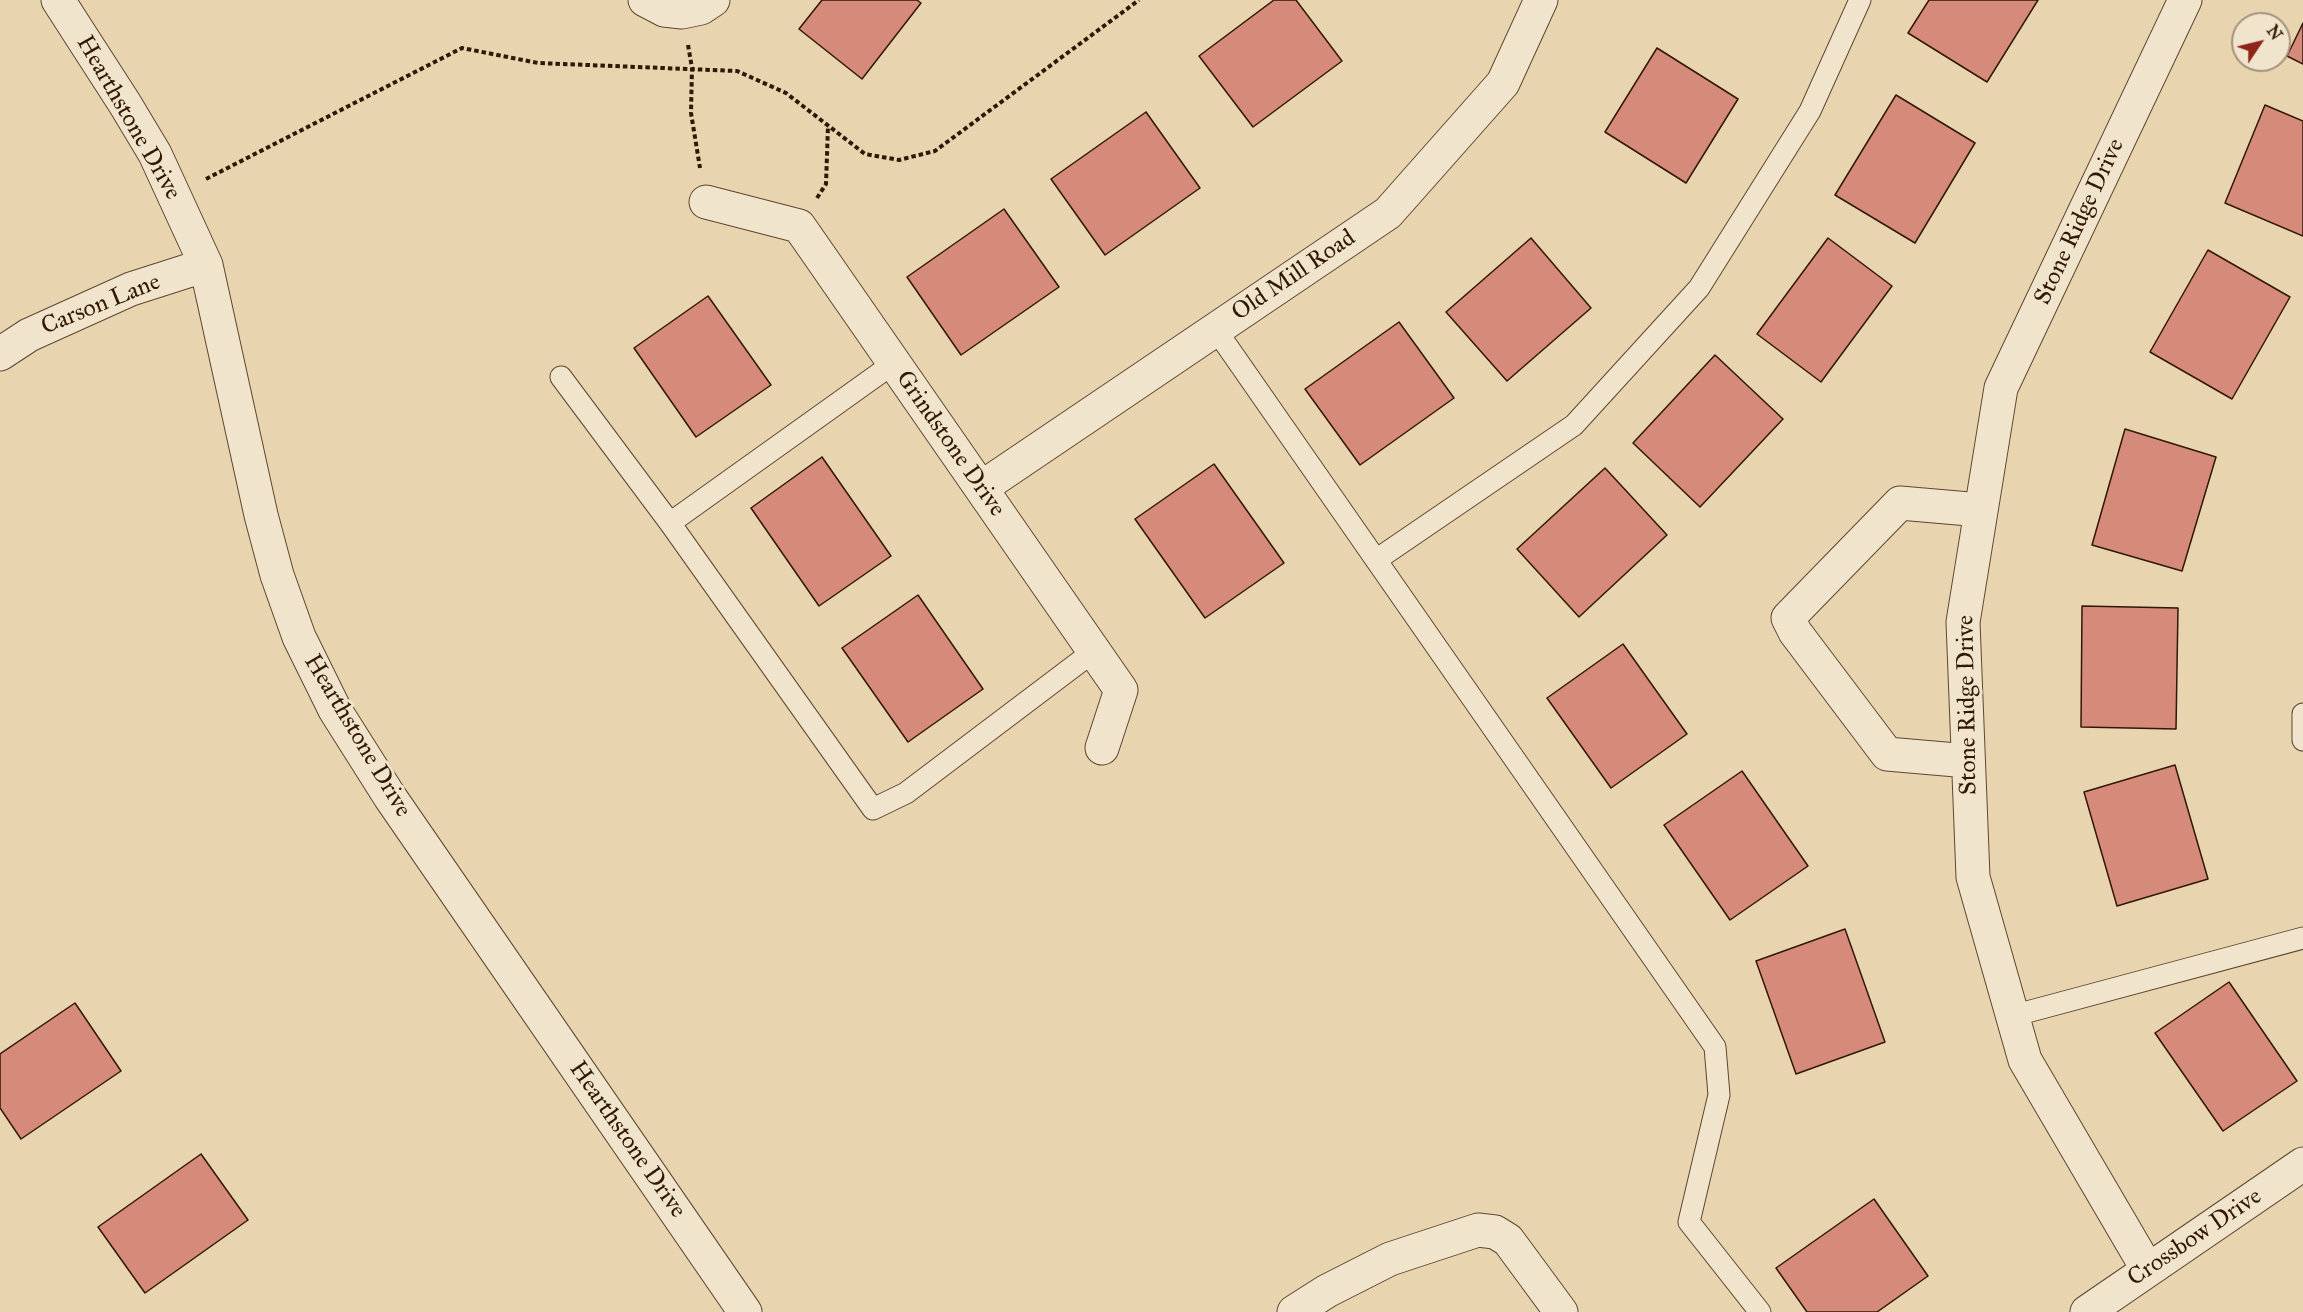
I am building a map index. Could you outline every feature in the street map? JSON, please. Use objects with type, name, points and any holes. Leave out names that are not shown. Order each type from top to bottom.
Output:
[{"type":"street","points":[[645,0],[664,10],[682,12],[701,8],[713,0]]},
{"type":"street","name":"Old Mill Road","points":[[981,488],[1388,213],[1503,83],[1541,0]]},
{"type":"street","name":"Stone Ridge Drive","points":[[2148,1270],[2025,1060],[2012,1016],[1973,877],[1963,622],[2001,388],[2185,0]]},
{"type":"street","name":"Hearthstone Drive","points":[[60,1],[155,154],[206,265],[276,574],[299,636],[335,710],[390,797],[745,1312]]},
{"type":"street","points":[[706,202],[799,226]]},
{"type":"street","name":"Grindstone Drive","points":[[799,226],[1121,690],[1102,747]]},
{"type":"street","name":"Carson Lane","points":[[0,354],[30,335],[122,293],[206,265]]},
{"type":"street","points":[[1968,761],[1887,754],[1795,633],[1788,618],[1900,503],[1981,510]]},
{"type":"street","name":"Crossbow Drive","points":[[2087,1312],[2303,1164]]},
{"type":"street","points":[[1294,1312],[1327,1291],[1390,1259],[1478,1230],[1495,1232],[1508,1240],[1561,1312]]},
{"type":"lane","points":[[1376,560],[1574,425],[1699,288],[1810,111],[1860,0]]},
{"type":"lane","points":[[1216,330],[1715,1047],[1719,1095],[1689,1222],[1760,1312]]},
{"type":"lane","points":[[670,523],[894,363]]},
{"type":"lane","points":[[561,377],[670,523],[873,809],[906,793],[1094,651]]},
{"type":"lane","points":[[2303,714],[2303,740]]},
{"type":"lane","points":[[2012,1016],[2303,938]]},
{"type":"path","points":[[174,195],[462,48],[538,63],[737,70],[786,93],[865,154],[899,160],[935,151],[1138,0]]},
{"type":"path","points":[[682,12],[692,68],[691,113],[706,202]]},
{"type":"path","points":[[799,226],[826,184],[828,126]]},
{"type":"building","points":[[822,0],[917,0],[921,3],[862,79],[799,29]]},
{"type":"building","points":[[1274,0],[1296,0],[1342,61],[1253,127],[1199,56]]},
{"type":"building","points":[[1929,0],[2038,0],[1987,82],[1908,33]]},
{"type":"building","points":[[2303,23],[2303,64],[2291,58],[2291,48]]},
{"type":"building","points":[[1657,48],[1738,99],[1686,183],[1605,132]]},
{"type":"building","points":[[1896,95],[1975,143],[1915,243],[1835,195]]},
{"type":"building","points":[[2265,105],[2303,121],[2303,236],[2225,203]]},
{"type":"building","points":[[1146,112],[1200,188],[1105,255],[1051,179]]},
{"type":"building","points":[[1004,209],[1059,287],[961,355],[907,277]]},
{"type":"building","points":[[1531,238],[1591,308],[1507,381],[1446,312]]},
{"type":"building","points":[[1828,238],[1892,286],[1821,382],[1757,334]]},
{"type":"building","points":[[2208,250],[2290,297],[2232,399],[2150,352]]},
{"type":"building","points":[[708,296],[771,385],[696,437],[634,348]]},
{"type":"building","points":[[1399,322],[1454,398],[1360,465],[1305,389]]},
{"type":"building","points":[[1715,355],[1783,419],[1700,507],[1633,443]]},
{"type":"building","points":[[2125,429],[2216,457],[2182,571],[2092,545]]},
{"type":"building","points":[[822,457],[891,556],[819,606],[751,508]]},
{"type":"building","points":[[1214,464],[1284,563],[1205,618],[1135,519]]},
{"type":"building","points":[[1605,468],[1667,535],[1579,617],[1517,549]]},
{"type":"building","points":[[918,595],[983,689],[908,742],[842,648]]},
{"type":"building","points":[[2082,606],[2178,608],[2176,729],[2081,727]]},
{"type":"building","points":[[1623,644],[1687,734],[1611,788],[1547,698]]},
{"type":"building","points":[[2175,765],[2208,879],[2117,906],[2084,792]]},
{"type":"building","points":[[1742,771],[1808,866],[1730,920],[1664,825]]},
{"type":"building","points":[[1845,929],[1885,1042],[1796,1074],[1756,961]]},
{"type":"building","points":[[2229,982],[2297,1081],[2223,1131],[2155,1033]]},
{"type":"building","points":[[75,1003],[121,1071],[21,1139],[0,1108],[0,1054]]},
{"type":"building","points":[[201,1154],[248,1220],[145,1293],[98,1227]]},
{"type":"building","points":[[1874,1199],[1928,1276],[1877,1312],[1807,1312],[1776,1268]]}]
